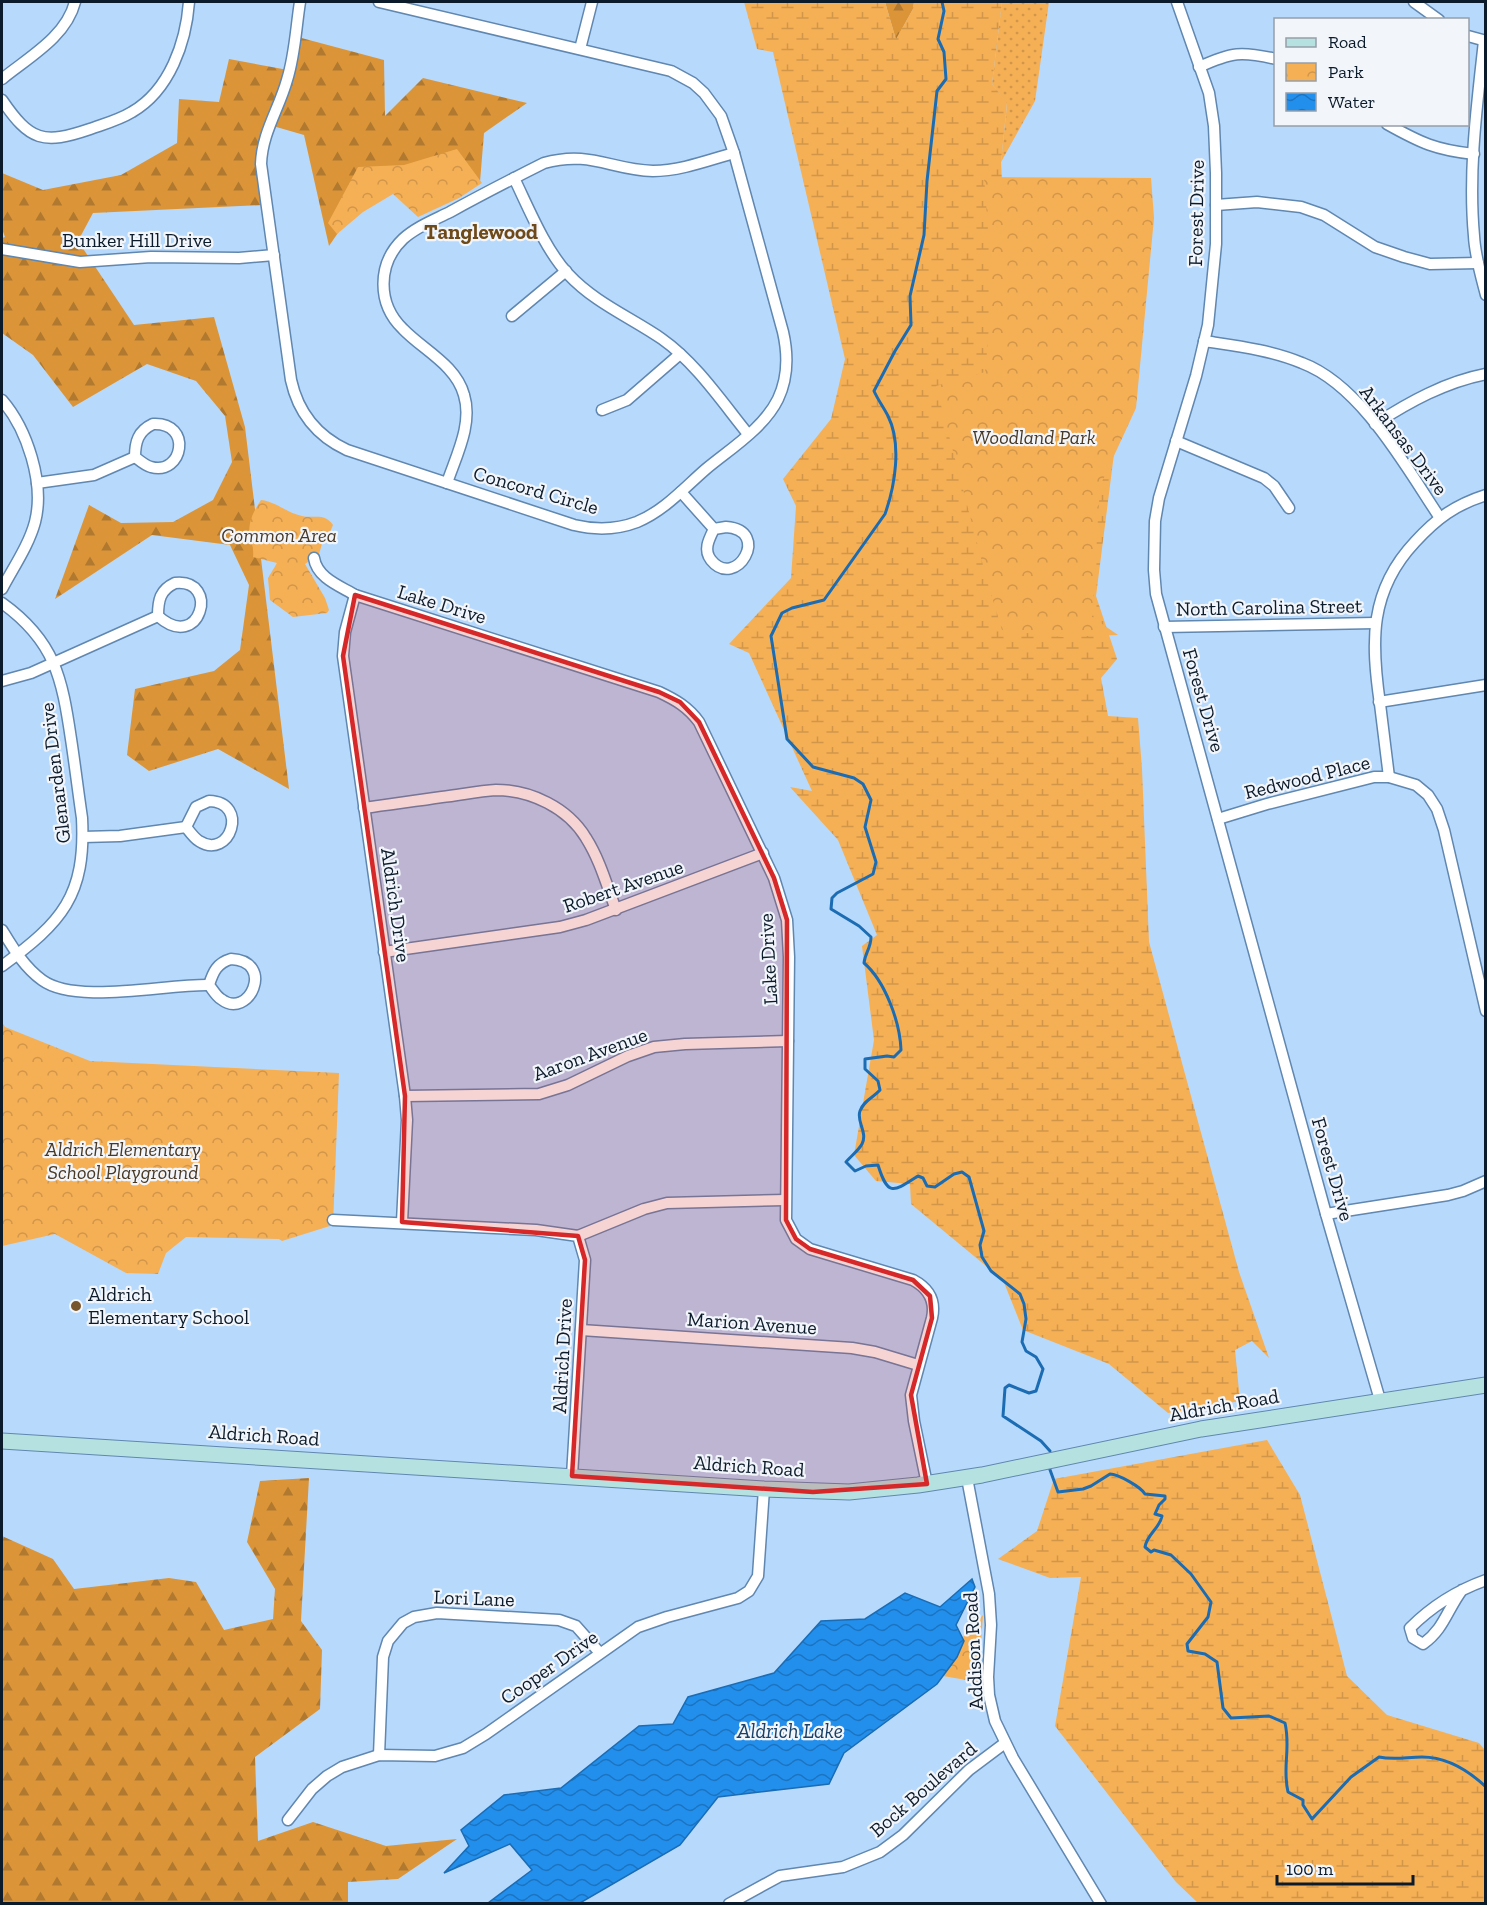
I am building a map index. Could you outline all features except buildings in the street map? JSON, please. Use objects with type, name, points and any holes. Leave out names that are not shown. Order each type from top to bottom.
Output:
[{"type":"main road","name":"Aldrich Road","points":[[2,1441],[764,1489],[849,1492],[886,1490],[967,1478],[1201,1429],[1485,1384]]},
{"type":"street","points":[[2,79],[60,31],[69,20],[75,2]]},
{"type":"street","points":[[2,100],[27,130],[50,139],[66,137],[122,118],[142,105],[167,76],[184,36],[189,2]]},
{"type":"street","name":"Concord Circle","points":[[300,2],[290,72],[283,94],[266,130],[261,151],[261,164],[291,380],[301,407],[313,425],[329,440],[346,450],[574,525],[593,528],[618,527],[651,514],[681,492],[765,417],[777,400],[784,379],[787,353],[734,153],[719,112],[709,98],[693,83],[661,68],[580,49]]},
{"type":"street","points":[[379,2],[580,49],[592,2]]},
{"type":"street","name":"Forest Drive","points":[[1177,2],[1209,93],[1214,126],[1216,205],[1212,290],[1204,341],[1196,376],[1159,498],[1155,521],[1156,594],[1326,1214],[1380,1400]]},
{"type":"street","points":[[1414,2],[1437,18]]},
{"type":"street","points":[[1469,37],[1485,41],[1474,154],[1474,237],[1485,295]]},
{"type":"street","points":[[1200,67],[1235,53],[1274,59]]},
{"type":"street","points":[[1392,126],[1422,143],[1444,151],[1474,154]]},
{"type":"street","points":[[447,483],[466,424],[467,407],[464,394],[453,373],[403,329],[394,319],[386,303],[384,277],[393,252],[410,233],[544,164],[570,158],[590,159],[635,169],[662,171],[734,153]]},
{"type":"street","points":[[514,178],[554,255],[566,271],[590,295],[663,340],[680,354],[748,434]]},
{"type":"street","points":[[1216,205],[1257,202],[1301,207],[1324,215],[1375,247],[1404,257],[1430,264],[1478,263]]},
{"type":"street","name":"Bunker Hill Drive","points":[[2,249],[72,262],[151,257],[239,258],[274,255]]},
{"type":"street","points":[[512,316],[566,271]]},
{"type":"street","name":"Arkansas Drive","points":[[1204,341],[1262,351],[1304,363],[1339,385],[1351,395],[1375,424],[1440,518]]},
{"type":"street","points":[[602,410],[627,400],[680,354]]},
{"type":"street","points":[[1375,424],[1408,403],[1437,390],[1485,374]]},
{"type":"street","points":[[2,400],[13,414],[24,436],[37,483],[37,512],[32,531],[2,589]]},
{"type":"street","points":[[37,483],[86,477],[135,458],[152,467],[158,468],[171,464],[179,453],[180,446],[176,434],[161,424],[146,428],[137,440],[135,458]]},
{"type":"street","points":[[1176,441],[1264,478],[1274,486],[1289,508]]},
{"type":"street","points":[[681,492],[714,529]]},
{"type":"street","points":[[1389,777],[1374,661],[1375,623],[1386,583],[1402,555],[1446,512],[1469,500],[1485,495]]},
{"type":"street","name":"Lake Drive","points":[[314,558],[315,565],[326,578],[355,595],[659,692],[680,702],[690,710],[704,730],[778,888],[787,920],[789,957],[786,1220],[790,1230],[801,1243],[816,1251],[913,1280],[925,1288],[932,1300],[933,1312],[912,1386],[912,1406],[927,1484]]},
{"type":"street","points":[[175,583],[186,584],[200,595],[201,609],[196,620],[190,625],[174,626],[158,616],[160,595],[167,586],[175,583]]},
{"type":"street","name":"Aldrich Drive","points":[[355,595],[345,632],[343,656],[405,1096],[407,1120],[402,1222]]},
{"type":"street","name":"Glenarden Drive","points":[[2,603],[32,629],[43,642],[54,663],[65,697],[83,837],[82,858],[77,880],[66,905],[49,929],[2,966]]},
{"type":"street","points":[[2,681],[31,673],[158,616]]},
{"type":"street","name":"North Carolina Street","points":[[1164,627],[1375,623]]},
{"type":"street","points":[[1379,702],[1485,685]]},
{"type":"street","name":"Redwood Place","points":[[1218,819],[1374,777],[1389,777],[1416,785],[1428,795],[1437,809],[1444,830],[1485,1011]]},
{"type":"street","points":[[364,808],[489,791],[512,791],[536,798],[558,809],[586,838],[616,910]]},
{"type":"street","points":[[209,801],[225,806],[231,816],[232,828],[225,839],[214,845],[200,842],[186,827],[196,807],[209,801]]},
{"type":"street","points":[[83,837],[120,836],[186,827]]},
{"type":"street","name":"Robert Avenue","points":[[384,952],[560,927],[586,921],[763,854]]},
{"type":"street","points":[[2,930],[17,955],[43,981],[56,988],[79,993],[209,985]]},
{"type":"street","points":[[231,960],[246,963],[254,974],[255,987],[248,998],[234,1004],[220,999],[209,985],[216,968],[231,960]]},
{"type":"street","name":"Aaron Avenue","points":[[405,1096],[539,1094],[568,1085],[628,1056],[654,1047],[788,1041]]},
{"type":"street","points":[[1326,1214],[1448,1195],[1485,1181]]},
{"type":"street","points":[[333,1220],[536,1230],[578,1236],[644,1209],[666,1203],[785,1200]]},
{"type":"street","name":"Aldrich Drive","points":[[572,1476],[585,1260],[578,1236]]},
{"type":"street","name":"Marion Avenue","points":[[581,1330],[852,1348],[875,1352],[918,1365]]},
{"type":"street","name":"Addison Road","points":[[967,1478],[989,1594],[992,1625],[988,1677],[989,1695],[995,1721],[1005,1743],[1101,1904]]},
{"type":"street","name":"Cooper Drive","points":[[288,1820],[302,1800],[327,1776],[342,1767],[379,1755],[426,1757],[463,1748],[646,1623],[738,1598],[749,1591],[758,1576],[764,1489]]},
{"type":"street","points":[[1462,1590],[1452,1603],[1435,1636],[1423,1644],[1413,1638],[1410,1628],[1420,1618],[1462,1590],[1485,1580]]},
{"type":"street","name":"Lori Lane","points":[[379,1755],[384,1651],[395,1631],[414,1617],[437,1613],[559,1620],[576,1626],[599,1653]]},
{"type":"street","name":"Bock Boulevard","points":[[729,1904],[780,1876],[843,1867],[880,1852],[903,1835],[969,1770],[1005,1743]]},
{"type":"highlighted area","points":[[355,595],[659,692],[680,702],[699,722],[774,878],[787,920],[786,1220],[796,1239],[810,1249],[913,1280],[930,1296],[932,1318],[911,1395],[927,1484],[813,1492],[572,1476],[585,1260],[578,1236],[402,1222],[405,1096],[343,656]]},
{"type":"green space","points":[[744,2],[885,2],[896,39],[913,9],[914,2],[1002,2],[992,84],[1007,103],[1001,162],[1002,182],[1116,438],[1096,596],[1117,659],[1101,678],[1108,716],[1138,718],[1149,942],[1239,1272],[1269,1358],[1252,1341],[1235,1350],[1240,1401],[1168,1413],[1109,1364],[1023,1330],[1003,1280],[911,1204],[910,1184],[876,1181],[854,1155],[874,1040],[862,946],[877,935],[838,840],[790,787],[812,791],[749,653],[729,644],[791,578],[796,506],[783,479],[831,419],[845,359],[773,52],[757,49]]},
{"type":"green space","points":[[885,2],[914,2],[913,9],[896,40]]},
{"type":"green space","points":[[1002,2],[1049,2],[1035,101],[1001,162],[1007,104],[992,84]]},
{"type":"green space","points":[[294,36],[384,60],[385,116],[423,78],[527,103],[484,133],[480,182],[384,182],[344,224],[329,246],[304,135],[266,124],[263,205],[93,213],[78,241],[134,325],[214,317],[245,427],[289,789],[218,749],[149,771],[127,755],[135,689],[214,671],[240,650],[249,585],[230,545],[152,535],[55,599],[89,505],[121,523],[173,522],[213,500],[232,462],[225,416],[196,381],[147,364],[73,407],[33,355],[2,333],[2,238],[5,237],[2,229],[2,173],[43,190],[121,175],[177,143],[179,99],[219,102],[229,59],[288,70]]},
{"type":"green space","points":[[457,149],[482,183],[459,198],[418,217],[393,194],[363,212],[337,234],[328,223],[358,167],[404,165]]},
{"type":"green space","name":"Woodland Park","points":[[984,177],[1151,178],[1154,218],[1136,408],[1100,486],[1092,617],[1118,635],[1062,637],[1002,630],[986,577],[936,386],[985,372],[991,270]]},
{"type":"green space","name":"Common Area","points":[[261,500],[297,515],[323,517],[333,525],[324,537],[319,554],[305,564],[325,598],[329,610],[327,613],[293,617],[270,600],[268,578],[277,563],[253,557],[249,532],[252,517]]},
{"type":"green space","name":"Aldrich Elementary School Playground","points":[[2,1022],[5,1027],[90,1061],[339,1073],[333,1225],[282,1241],[279,1239],[186,1237],[166,1253],[158,1274],[126,1273],[55,1234],[2,1246]]},
{"type":"green space","points":[[1267,1440],[1300,1495],[1347,1676],[1387,1715],[1479,1743],[1485,1750],[1485,1903],[1198,1903],[1176,1882],[1055,1726],[1081,1577],[1050,1578],[998,1559],[1037,1531],[1054,1479]]},
{"type":"green space","points":[[309,1478],[301,1621],[322,1650],[320,1709],[255,1757],[258,1841],[313,1822],[386,1846],[457,1839],[398,1879],[348,1882],[348,1903],[2,1903],[2,1536],[53,1559],[74,1589],[169,1578],[196,1582],[224,1630],[273,1619],[275,1589],[247,1542],[260,1481]]},
{"type":"green space","points":[[983,1615],[978,1682],[943,1676],[964,1641],[963,1637]]},
{"type":"water","name":"Aldrich Lake","points":[[972,1579],[975,1587],[956,1625],[964,1641],[957,1657],[937,1684],[844,1753],[829,1784],[718,1797],[680,1845],[580,1903],[488,1903],[532,1870],[510,1844],[444,1873],[469,1846],[461,1830],[504,1795],[561,1788],[639,1726],[673,1724],[688,1697],[774,1673],[821,1621],[865,1619],[905,1593],[940,1607]]},
{"type":"waterway","points":[[942,2],[944,11],[938,39],[944,52],[946,79],[937,91],[927,181],[924,235],[910,296],[911,325],[874,391],[888,416],[895,439],[896,465],[889,503],[885,514],[824,600],[792,608],[782,613],[771,636],[787,739],[813,767],[854,778],[863,784],[871,800],[865,827],[876,862],[873,874],[837,893],[832,898],[831,909],[859,926],[871,937],[864,963],[885,991],[898,1027],[901,1050],[894,1057],[865,1059],[865,1069],[878,1081],[880,1090],[866,1102],[860,1111],[862,1144],[846,1162],[855,1171],[866,1166],[878,1165],[888,1187],[892,1188],[903,1186],[918,1176],[923,1178],[927,1186],[935,1187],[954,1174],[962,1172],[969,1177],[984,1231],[980,1245],[982,1257],[991,1271],[1020,1294],[1026,1319],[1022,1342],[1026,1351],[1036,1357],[1043,1369],[1036,1391],[1029,1393],[1009,1385],[1005,1388],[1003,1416],[1041,1441],[1050,1451]]},
{"type":"waterway","points":[[1049,1467],[1058,1492],[1083,1489],[1110,1474],[1129,1481],[1145,1494],[1165,1496],[1155,1514],[1162,1516],[1161,1520],[1148,1538],[1145,1547],[1151,1552],[1154,1550],[1171,1555],[1191,1574],[1211,1602],[1208,1617],[1187,1644],[1188,1651],[1205,1654],[1217,1662],[1223,1708],[1231,1718],[1269,1716],[1285,1723],[1288,1792],[1303,1800],[1303,1805],[1312,1819],[1351,1777],[1379,1757],[1440,1759],[1465,1770],[1486,1787]]},
{"type":"place","name":"Aldrich Elementary School","points":[[76,1306]]},
{"type":"district","name":"Tanglewood","points":[[481,231]]}]
